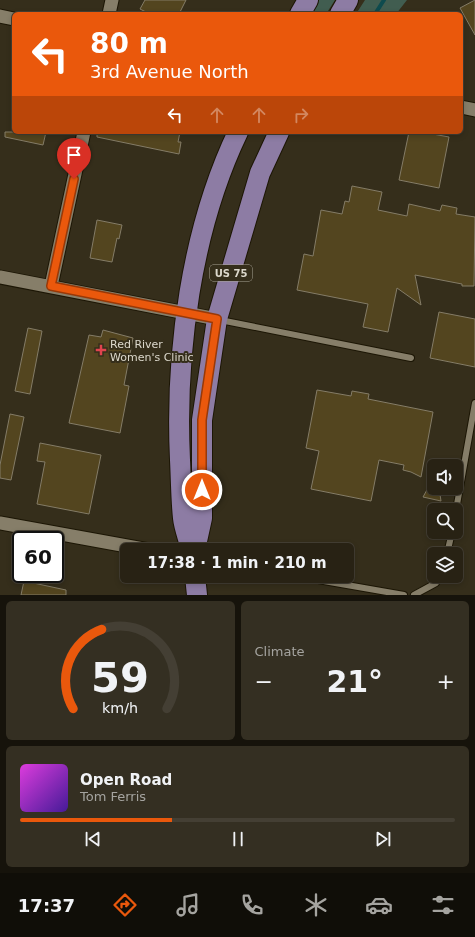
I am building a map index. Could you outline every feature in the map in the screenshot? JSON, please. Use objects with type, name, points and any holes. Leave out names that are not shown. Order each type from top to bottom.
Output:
[{"type":"main road","points":[[301,12],[308,0]]},
{"type":"main road","points":[[341,12],[348,0]]},
{"type":"main road","name":"US 75","points":[[189,543],[183,519],[178,421],[186,312],[200,243],[223,163],[237,134]]},
{"type":"main road","name":"US 75","points":[[197,543],[202,518],[202,420],[217,319],[260,173],[278,134]]},
{"type":"main road","points":[[196,583],[197,595]]},
{"type":"street","points":[[109,12],[112,0]]},
{"type":"street","points":[[0,16],[12,19]]},
{"type":"street","points":[[463,107],[475,110]]},
{"type":"street","points":[[51,286],[84,134]]},
{"type":"street","points":[[0,277],[217,319]]},
{"type":"street","points":[[0,523],[120,545]]},
{"type":"lane","points":[[217,319],[411,358]]},
{"type":"lane","points":[[457,503],[475,404]]},
{"type":"lane","points":[[335,583],[404,595]]},
{"type":"lane","points":[[414,595],[436,583]]},
{"type":"green space","points":[[319,0],[335,0],[327,12],[311,12]]},
{"type":"green space","points":[[365,0],[407,0],[398,12],[357,12]]},
{"type":"building","points":[[145,0],[186,0],[180,12],[146,12],[140,9]]},
{"type":"building","points":[[475,0],[475,35],[463,12],[460,8]]},
{"type":"building","points":[[5,132],[12,132],[12,134],[46,134],[43,145],[5,137]]},
{"type":"building","points":[[97,134],[180,134],[178,142],[181,142],[179,154],[97,137]]},
{"type":"building","points":[[409,134],[433,134],[449,137],[439,188],[399,180]]},
{"type":"building","points":[[352,186],[382,192],[378,210],[407,216],[409,204],[440,211],[442,205],[457,208],[456,214],[475,217],[474,286],[462,286],[462,284],[415,275],[421,305],[397,288],[388,332],[363,327],[368,304],[297,290],[304,254],[313,256],[321,210],[342,214],[345,201],[349,202]]},
{"type":"building","points":[[97,220],[122,225],[119,239],[117,238],[112,262],[90,258]]},
{"type":"building","points":[[439,312],[475,319],[475,367],[430,358]]},
{"type":"building","points":[[28,328],[42,331],[30,394],[15,391]]},
{"type":"building","points":[[103,330],[133,338],[124,385],[129,386],[120,433],[69,423],[89,335],[101,337]]},
{"type":"building","points":[[317,390],[351,396],[352,391],[369,394],[368,399],[433,412],[421,477],[403,470],[404,465],[379,460],[371,501],[311,489],[319,451],[306,448]]},
{"type":"building","points":[[10,414],[24,417],[11,480],[0,478],[0,465]]},
{"type":"building","points":[[40,443],[101,455],[89,514],[37,504],[45,462],[37,461]]},
{"type":"building","points":[[427,490],[427,495],[440,495],[441,501],[423,497]]},
{"type":"building","points":[[24,583],[33,583],[66,590],[66,595],[21,595]]},
{"type":"waterway","points":[[376,12],[384,0]]},
{"type":"place","name":"Red River Women's Clinic","points":[[101,350]]},
{"type":"route","points":[[74,179],[51,286],[217,319],[202,420],[202,490]]}]
